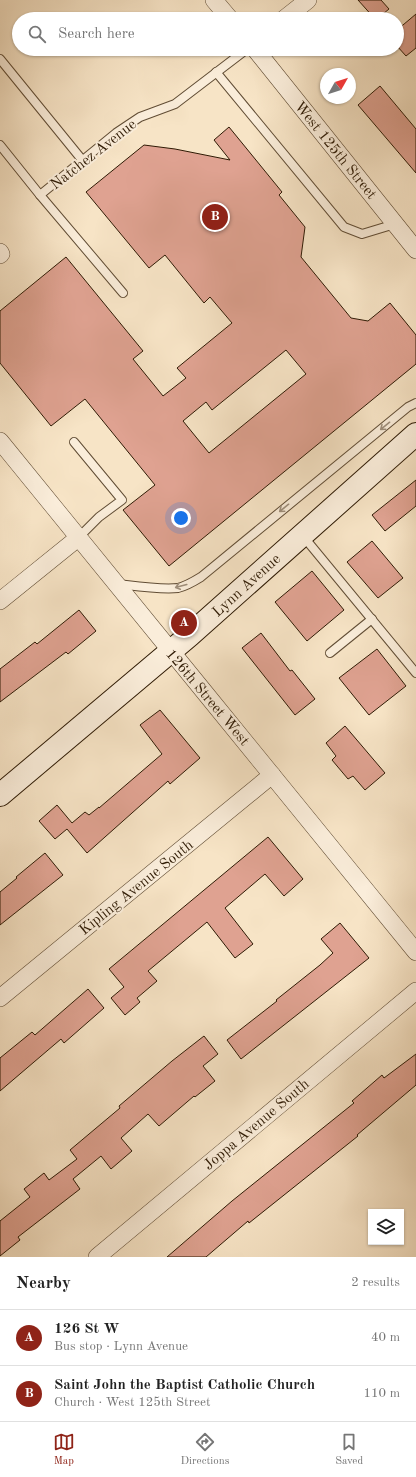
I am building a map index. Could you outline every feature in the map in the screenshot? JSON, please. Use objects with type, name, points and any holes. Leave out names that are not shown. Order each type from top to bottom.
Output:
[{"type":"main road","name":"Lynn Avenue","points":[[0,795],[169,651],[190,635],[416,434]]},
{"type":"street","points":[[214,0],[224,12]]},
{"type":"street","points":[[293,12],[308,0]]},
{"type":"street","name":"West 125th Street","points":[[261,56],[416,250]]},
{"type":"street","name":"126th Street West","points":[[0,441],[169,651],[416,952]]},
{"type":"street","points":[[0,602],[78,538]]},
{"type":"street","name":"Kipling Avenue South","points":[[0,998],[272,775]]},
{"type":"street","name":"Joppa Avenue South","points":[[97,1257],[416,991]]},
{"type":"lane","name":"Natchez Avenue","points":[[40,195],[116,133],[140,117],[175,104],[237,56]]},
{"type":"lane","points":[[0,59],[83,161]]},
{"type":"lane","points":[[216,72],[344,227],[362,234],[395,224]]},
{"type":"lane","points":[[0,145],[123,293]]},
{"type":"lane","points":[[115,584],[173,588],[185,586],[193,582],[408,407],[416,403]]},
{"type":"lane","points":[[74,442],[122,500],[99,518],[78,538]]},
{"type":"lane","points":[[302,535],[416,673]]},
{"type":"lane","points":[[330,653],[372,619]]},
{"type":"building","points":[[358,0],[381,0],[389,9],[385,12],[369,12]]},
{"type":"building","points":[[416,14],[416,48],[406,56],[404,54],[404,24]]},
{"type":"building","points":[[380,86],[416,129],[416,173],[358,105]]},
{"type":"building","points":[[229,127],[282,192],[279,195],[305,227],[301,257],[351,318],[368,321],[390,303],[416,335],[416,364],[169,566],[123,510],[155,485],[85,399],[51,426],[0,363],[0,311],[66,257],[143,351],[133,359],[163,396],[186,378],[177,368],[232,323],[210,297],[204,303],[165,255],[149,268],[86,192],[144,145],[175,149],[230,160],[214,140]],"holes":[[[286,350],[306,374],[209,453],[183,421],[206,402],[212,410]]]},
{"type":"building","points":[[416,480],[416,506],[385,531],[372,515]]},
{"type":"building","points":[[372,541],[403,578],[378,598],[347,562]]},
{"type":"building","points":[[312,571],[344,610],[307,641],[275,602]]},
{"type":"building","points":[[79,610],[96,631],[68,654],[66,652],[0,702],[0,669],[35,642],[37,644]]},
{"type":"building","points":[[261,633],[290,671],[292,670],[315,699],[295,715],[242,648]]},
{"type":"building","points":[[377,649],[406,686],[369,715],[339,678]]},
{"type":"building","points":[[160,710],[200,758],[170,784],[168,781],[87,853],[67,829],[55,839],[39,821],[57,805],[72,823],[85,812],[89,815],[162,754],[140,725]]},
{"type":"building","points":[[345,726],[385,773],[365,790],[353,776],[348,779],[332,760],[336,756],[326,743]]},
{"type":"building","points":[[268,837],[303,879],[284,896],[265,874],[225,908],[253,944],[235,958],[207,922],[148,971],[157,981],[137,998],[140,1002],[125,1015],[111,998],[124,987],[109,969]]},
{"type":"building","points":[[45,853],[63,875],[0,925],[0,892]]},
{"type":"building","points":[[340,923],[369,958],[241,1059],[227,1040],[277,1001],[276,1000],[333,953],[321,939]]},
{"type":"building","points":[[88,989],[104,1008],[64,1043],[61,1039],[0,1091],[0,1058],[32,1032],[35,1035]]},
{"type":"building","points":[[204,1036],[218,1054],[203,1066],[215,1081],[195,1097],[194,1096],[159,1126],[148,1114],[121,1138],[132,1151],[111,1169],[101,1156],[73,1179],[80,1189],[18,1237],[20,1240],[0,1256],[0,1221],[30,1197],[24,1189],[44,1173],[49,1180],[77,1159],[70,1150],[120,1108],[119,1106]]},
{"type":"building","points":[[416,1054],[416,1085],[357,1135],[358,1136],[249,1223],[248,1221],[206,1257],[167,1257],[232,1201],[354,1103],[352,1101],[382,1075],[384,1078]]},
{"type":"place","name":"Saint John the Baptist Catholic Church","points":[[215,217]]},
{"type":"place","name":"126 St W","points":[[184,623]]}]
